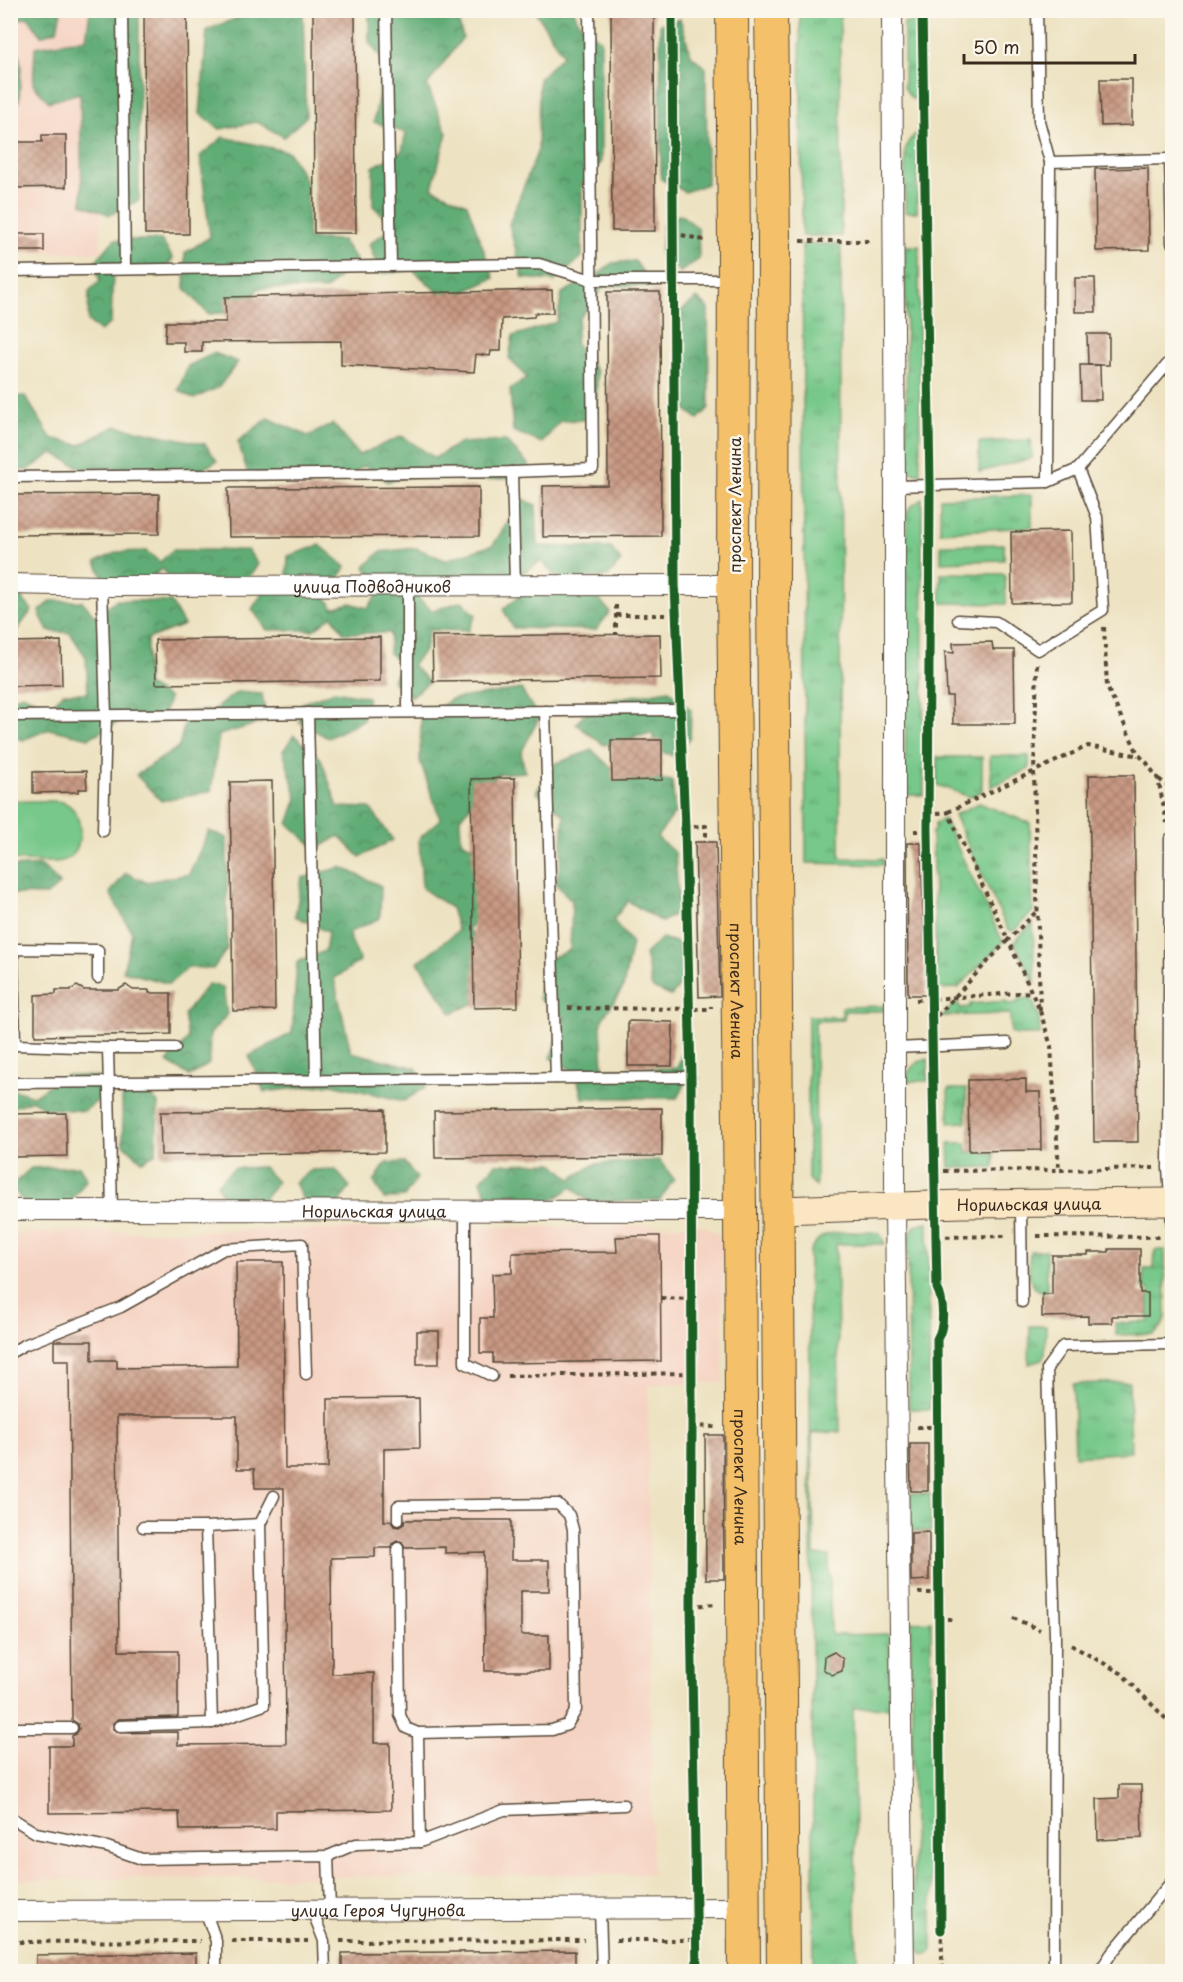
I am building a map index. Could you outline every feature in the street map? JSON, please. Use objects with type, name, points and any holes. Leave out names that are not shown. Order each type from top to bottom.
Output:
[{"type":"main road","name":"проспект Ленина","points":[[732,10],[733,585],[740,1211],[744,1971]]},
{"type":"main road","points":[[771,10],[783,1971]]},
{"type":"street","points":[[892,10],[895,486],[895,1208],[904,1971]]},
{"type":"street","name":"улица Подводников","points":[[10,584],[102,586],[733,585]]},
{"type":"street","name":"Норильская улица","points":[[779,1210],[1021,1203],[1172,1209]]},
{"type":"street","name":"Норильская улица","points":[[10,1210],[740,1211]]},
{"type":"street","name":"улица Героя Чугунова","points":[[10,1911],[743,1908]]},
{"type":"lane","points":[[122,10],[125,269]]},
{"type":"lane","points":[[386,10],[391,266]]},
{"type":"lane","points":[[10,477],[512,472],[593,469],[589,10]]},
{"type":"lane","points":[[1037,10],[1039,121],[1050,162],[1048,482]]},
{"type":"lane","points":[[1050,162],[1170,159],[1173,243]]},
{"type":"lane","points":[[10,271],[539,264],[592,280],[734,280]]},
{"type":"lane","points":[[895,486],[1048,482],[1078,469],[1173,359]]},
{"type":"lane","points":[[958,620],[996,622],[1038,650],[1103,610],[1097,517],[1078,469]]},
{"type":"lane","points":[[512,472],[515,585]]},
{"type":"lane","points":[[408,585],[408,712]]},
{"type":"lane","points":[[102,586],[106,716],[103,831]]},
{"type":"lane","points":[[10,716],[679,710]]},
{"type":"lane","points":[[545,711],[556,1078]]},
{"type":"lane","points":[[308,713],[316,1080]]},
{"type":"lane","points":[[1172,838],[1168,1168],[1172,1209]]},
{"type":"lane","points":[[98,978],[98,950],[13,950],[15,1046],[175,1048]]},
{"type":"lane","points":[[896,1048],[1007,1043]]},
{"type":"lane","points":[[108,1048],[112,1210]]},
{"type":"lane","points":[[10,1083],[691,1077]]},
{"type":"lane","points":[[1021,1203],[1022,1302]]},
{"type":"lane","points":[[465,1210],[465,1363],[492,1376]]},
{"type":"lane","points":[[10,1353],[121,1307],[224,1249],[302,1244],[306,1374]]},
{"type":"lane","points":[[1054,1971],[1055,1636],[1047,1368],[1063,1346],[1173,1344]]},
{"type":"lane","points":[[120,1726],[212,1723],[264,1705],[260,1524],[274,1496]]},
{"type":"lane","points":[[398,1520],[398,1506],[558,1504],[569,1515],[573,1529],[576,1710],[567,1725],[552,1730],[418,1733],[406,1728],[400,1715],[399,1548]]},
{"type":"lane","points":[[143,1527],[260,1524]]},
{"type":"lane","points":[[206,1527],[212,1723]]},
{"type":"lane","points":[[10,1728],[72,1728]]},
{"type":"lane","points":[[418,1733],[420,1842]]},
{"type":"lane","points":[[10,1817],[36,1833],[107,1847],[142,1859],[328,1856],[356,1844],[420,1842],[504,1810],[624,1804]]},
{"type":"lane","points":[[325,1971],[321,1910],[328,1856]]},
{"type":"lane","points":[[1099,1971],[1173,1881]]},
{"type":"lane","points":[[600,1909],[602,1971]]},
{"type":"lane","points":[[205,1910],[216,1941],[216,1971]]},
{"type":"path","points":[[922,10],[930,485],[928,831],[937,1288],[941,1295],[942,1332],[937,1339],[942,1971]]},
{"type":"path","points":[[673,222],[673,280]]},
{"type":"path","points":[[673,233],[715,242]]},
{"type":"path","points":[[801,241],[925,241]]},
{"type":"path","points":[[616,585],[616,634]]},
{"type":"path","points":[[675,585],[676,627]]},
{"type":"path","points":[[1103,610],[1107,687],[1140,756],[1158,778],[1173,790]]},
{"type":"path","points":[[616,615],[676,615]]},
{"type":"path","points":[[1038,650],[1034,772],[1041,1011]]},
{"type":"path","points":[[928,814],[948,812],[1088,746],[1140,756]]},
{"type":"path","points":[[1158,778],[1172,838]]},
{"type":"path","points":[[948,812],[1041,1011],[1051,1046],[1059,1170]]},
{"type":"path","points":[[684,815],[685,838]]},
{"type":"path","points":[[685,827],[706,826],[706,842]]},
{"type":"path","points":[[912,831],[928,831]]},
{"type":"path","points":[[932,1022],[1038,910]]},
{"type":"path","points":[[931,999],[1032,992]]},
{"type":"path","points":[[689,998],[690,1020]]},
{"type":"path","points":[[555,1008],[711,1009],[711,1003]]},
{"type":"path","points":[[935,1171],[1168,1168]]},
{"type":"path","points":[[937,1237],[1173,1237]]},
{"type":"path","points":[[692,1288],[692,1310]]},
{"type":"path","points":[[661,1298],[692,1299]]},
{"type":"path","points":[[692,1362],[692,1384]]},
{"type":"path","points":[[492,1376],[692,1373]]},
{"type":"path","points":[[692,1416],[692,1438]]},
{"type":"path","points":[[692,1426],[715,1426],[714,1435]]},
{"type":"path","points":[[919,1436],[919,1427],[937,1426]]},
{"type":"path","points":[[920,1586],[920,1593],[938,1593]]},
{"type":"path","points":[[691,1594],[691,1617]]},
{"type":"path","points":[[691,1606],[716,1605],[716,1596]]},
{"type":"path","points":[[1013,1618],[1055,1636],[1121,1673],[1173,1725]]},
{"type":"path","points":[[938,1619],[952,1619]]},
{"type":"path","points":[[695,1909],[696,1950]]},
{"type":"path","points":[[10,1942],[696,1940]]},
{"type":"shaded area","points":[[10,11],[101,11],[101,252],[11,253]]},
{"type":"shaded area","points":[[702,1225],[716,1232],[723,1242],[723,1382],[648,1385],[652,1874],[11,1880],[10,1233]]},
{"type":"green space","points":[[11,10],[61,11],[57,30],[41,36],[28,17],[11,22]]},
{"type":"green space","points":[[369,10],[455,11],[463,37],[427,85],[447,133],[432,188],[467,204],[494,278],[447,300],[413,270],[380,274],[369,244],[394,226],[373,206],[373,167],[402,151],[406,133],[374,122],[384,62],[369,42]]},
{"type":"green space","points":[[90,11],[139,11],[139,200],[110,215],[82,204],[80,93],[49,102],[33,85],[35,47],[86,39]]},
{"type":"green space","points":[[254,11],[303,11],[306,117],[284,137],[257,122],[220,129],[200,114],[207,30]]},
{"type":"green space","points":[[535,11],[574,11],[579,23],[601,40],[601,163],[582,183],[582,257],[555,281],[523,278],[509,224],[538,150],[539,79],[563,55]]},
{"type":"green space","points":[[800,11],[840,11],[841,236],[802,236]]},
{"type":"green space","points":[[680,19],[691,55],[706,68],[707,184],[685,192],[661,179],[660,24]]},
{"type":"green space","points":[[916,22],[917,100],[911,98],[904,87],[904,23]]},
{"type":"green space","points":[[11,23],[21,64],[19,101],[11,108]]},
{"type":"green space","points":[[917,133],[917,212],[905,212],[905,151],[908,142]]},
{"type":"green space","points":[[223,137],[289,152],[307,183],[308,239],[342,240],[356,260],[326,290],[258,288],[246,311],[208,314],[185,288],[185,253],[210,237],[200,156]]},
{"type":"green space","points":[[680,214],[698,228],[699,259],[680,272],[660,255],[663,225]]},
{"type":"green space","points":[[114,240],[161,240],[173,258],[160,276],[113,273],[111,323],[100,331],[88,321],[89,291],[100,281],[94,263]]},
{"type":"green space","points":[[802,244],[841,244],[840,858],[883,859],[884,865],[806,863]]},
{"type":"green space","points":[[905,246],[919,246],[920,475],[909,470],[907,464]]},
{"type":"green space","points":[[635,261],[652,286],[604,286],[579,319],[575,342],[597,372],[596,419],[560,421],[542,443],[513,431],[510,389],[527,378],[509,358],[513,336],[557,322],[562,293],[601,272],[612,263]]},
{"type":"green space","points":[[697,298],[708,308],[709,408],[698,419],[681,406],[681,311]]},
{"type":"green space","points":[[214,353],[238,362],[219,387],[194,399],[178,390],[188,366]]},
{"type":"green space","points":[[25,396],[51,438],[80,445],[116,426],[205,444],[217,461],[201,470],[81,468],[53,453],[28,470],[11,470],[10,397]]},
{"type":"green space","points":[[268,418],[308,436],[333,424],[359,455],[402,436],[435,458],[459,443],[506,441],[529,465],[520,478],[465,481],[433,470],[387,482],[364,466],[342,481],[250,481],[238,441]]},
{"type":"green space","points":[[1031,440],[1032,458],[979,472],[979,442]]},
{"type":"green space","points":[[1032,495],[1032,527],[940,532],[940,498]]},
{"type":"green space","points":[[523,499],[536,505],[538,546],[611,548],[621,561],[608,577],[557,579],[542,561],[507,582],[377,582],[365,567],[380,552],[416,548],[445,560],[493,545]]},
{"type":"green space","points":[[922,499],[924,795],[905,795],[907,514],[910,507]]},
{"type":"green space","points":[[1004,544],[1004,560],[941,562],[941,545]]},
{"type":"green space","points":[[320,545],[346,567],[337,581],[302,583],[287,575],[288,556]]},
{"type":"green space","points":[[173,550],[248,550],[258,564],[248,580],[173,580],[162,569],[148,581],[103,578],[96,562],[117,552],[146,551],[160,562]]},
{"type":"green space","points":[[941,573],[1005,574],[1006,604],[940,603]]},
{"type":"green space","points":[[591,589],[610,612],[596,630],[513,628],[503,609],[525,591]]},
{"type":"green space","points":[[380,590],[411,592],[433,611],[462,601],[476,615],[468,631],[429,630],[425,650],[412,665],[429,682],[411,697],[392,681],[401,664],[389,653],[390,633],[344,633],[332,616],[313,630],[267,630],[252,609],[264,591],[323,592],[333,608],[350,603],[368,608]]},
{"type":"green space","points":[[18,594],[32,610],[13,635],[11,633],[11,597]]},
{"type":"green space","points":[[116,600],[171,602],[184,625],[147,639],[147,685],[169,698],[162,720],[120,721],[89,738],[49,729],[23,740],[11,736],[10,700],[22,694],[51,707],[63,693],[88,693],[86,657],[70,633],[48,631],[39,612],[51,601],[82,601],[95,616]]},
{"type":"green space","points":[[521,689],[539,718],[521,753],[525,772],[498,774],[460,818],[461,840],[483,854],[482,911],[468,930],[498,959],[497,994],[451,1013],[418,962],[458,931],[451,908],[422,888],[419,839],[440,819],[420,761],[421,719],[452,699]]},
{"type":"green space","points":[[669,690],[691,710],[690,738],[673,756],[656,750],[652,733],[604,745],[576,724],[595,702]]},
{"type":"green space","points":[[335,691],[368,697],[363,720],[328,738],[299,722],[302,703]]},
{"type":"green space","points":[[237,692],[262,694],[267,721],[219,735],[211,791],[161,801],[136,775],[179,747],[187,712],[213,710]]},
{"type":"green space","points":[[294,735],[321,759],[338,807],[370,808],[393,840],[360,857],[339,836],[317,849],[288,824],[297,798],[283,751]]},
{"type":"green space","points":[[592,750],[618,774],[672,781],[675,813],[657,837],[675,853],[679,911],[662,922],[628,901],[613,920],[632,943],[623,988],[603,1018],[601,1026],[603,1069],[677,1068],[686,1042],[684,1087],[677,1098],[582,1098],[576,1073],[551,1058],[564,1017],[539,999],[541,962],[570,950],[572,901],[556,884],[561,860],[564,815],[536,792],[554,764]]},
{"type":"green space","points":[[990,756],[1029,756],[1029,769],[991,787]]},
{"type":"green space","points":[[937,757],[982,757],[982,791],[970,797],[937,785]]},
{"type":"green space","points":[[11,801],[56,801],[70,806],[79,822],[79,842],[76,851],[62,861],[11,860]]},
{"type":"green space","points":[[979,803],[1030,823],[1033,911],[1014,931],[1008,930],[954,815]]},
{"type":"green space","points":[[944,819],[1003,942],[958,988],[937,989],[932,832],[935,830],[935,823]]},
{"type":"green space","points":[[209,831],[227,838],[227,949],[213,969],[189,967],[169,984],[123,971],[132,933],[110,893],[126,873],[146,882],[189,874]]},
{"type":"green space","points":[[41,865],[60,884],[47,895],[11,894],[11,867]]},
{"type":"green space","points":[[341,867],[381,886],[380,918],[348,933],[360,961],[334,979],[351,1052],[416,1068],[426,1087],[404,1101],[332,1084],[264,1092],[249,1056],[292,1033],[297,962],[325,951],[328,932],[295,916],[302,878]]},
{"type":"green space","points":[[1033,923],[1035,984],[1014,942]]},
{"type":"green space","points":[[662,938],[678,943],[685,979],[671,996],[652,988],[645,954]]},
{"type":"green space","points":[[208,984],[223,987],[227,1015],[210,1034],[209,1064],[190,1076],[167,1062],[188,1039],[184,1015]]},
{"type":"green space","points":[[1031,998],[1039,1015],[1040,1035],[1011,1033],[1010,1014],[943,1016],[953,1005],[959,1004],[960,1008],[970,1007],[970,1004],[1006,1001],[1007,1004],[1018,1003],[1018,999]]},
{"type":"green space","points":[[884,1006],[884,1011],[845,1011],[844,1020],[815,1021],[816,1187],[808,1179],[808,1016],[842,1017],[842,1007]]},
{"type":"green space","points":[[928,1059],[928,1081],[906,1081],[908,1072],[913,1066]]},
{"type":"green space","points":[[65,1075],[97,1077],[104,1096],[84,1111],[44,1108],[33,1100],[11,1108],[11,1089],[33,1096]]},
{"type":"green space","points":[[142,1087],[158,1103],[156,1153],[142,1161],[123,1144],[122,1098]]},
{"type":"green space","points":[[948,1089],[966,1089],[966,1122],[949,1123]]},
{"type":"green space","points":[[949,1143],[966,1143],[967,1152],[994,1153],[994,1167],[950,1168]]},
{"type":"green space","points":[[659,1160],[674,1179],[660,1200],[589,1202],[572,1187],[551,1201],[491,1201],[480,1181],[496,1164],[553,1163],[571,1179],[595,1164]]},
{"type":"green space","points":[[404,1162],[417,1178],[404,1197],[384,1199],[374,1182],[386,1163]]},
{"type":"green space","points":[[79,1166],[87,1179],[69,1204],[26,1205],[11,1186],[31,1168]]},
{"type":"green space","points":[[263,1167],[277,1182],[261,1203],[226,1203],[217,1184],[234,1168]]},
{"type":"green space","points":[[335,1169],[350,1187],[339,1203],[305,1205],[295,1182],[312,1170]]},
{"type":"green space","points":[[928,1223],[930,1409],[909,1409],[908,1236],[915,1226]]},
{"type":"green space","points":[[843,1232],[880,1234],[885,1244],[836,1244],[840,1432],[812,1433],[814,1555],[829,1556],[831,1635],[889,1634],[891,1707],[853,1708],[857,1971],[814,1971],[809,1254],[813,1245],[826,1235]]},
{"type":"green space","points":[[1046,1250],[1047,1291],[1035,1288],[1029,1270],[1030,1251]]},
{"type":"green space","points":[[1155,1250],[1165,1250],[1165,1321],[1153,1334],[1116,1335],[1115,1323],[1149,1322],[1149,1289],[1143,1288],[1144,1269],[1154,1269]]},
{"type":"green space","points":[[1030,1326],[1046,1326],[1045,1353],[1042,1360],[1029,1364]]},
{"type":"green space","points":[[1129,1382],[1131,1452],[1075,1456],[1073,1384]]},
{"type":"green space","points":[[910,1494],[930,1494],[931,1531],[911,1531]]},
{"type":"green space","points":[[931,1621],[932,1951],[929,1954],[923,1954],[915,1944],[914,1935],[911,1622]]},
{"type":"building","points":[[144,10],[187,10],[189,234],[145,234]]},
{"type":"building","points":[[313,10],[355,10],[356,233],[314,233]]},
{"type":"building","points":[[611,10],[654,10],[655,231],[612,231]]},
{"type":"building","points":[[1100,79],[1132,79],[1132,125],[1101,126]]},
{"type":"building","points":[[42,135],[66,135],[66,187],[10,188],[10,142],[42,142]]},
{"type":"building","points":[[1148,168],[1149,250],[1096,251],[1095,169]]},
{"type":"building","points":[[10,234],[44,234],[44,251],[10,251]]},
{"type":"building","points":[[1075,278],[1095,278],[1096,312],[1075,312]]},
{"type":"building","points":[[552,290],[553,313],[535,313],[534,317],[502,319],[501,351],[491,351],[490,356],[476,354],[474,372],[341,365],[341,341],[202,342],[202,352],[184,352],[184,342],[165,342],[166,322],[226,322],[225,297]]},
{"type":"building","points":[[607,292],[660,292],[661,536],[543,537],[543,486],[608,485]]},
{"type":"building","points":[[1087,334],[1109,334],[1109,365],[1088,365]]},
{"type":"building","points":[[1080,365],[1100,365],[1101,400],[1081,400]]},
{"type":"building","points":[[479,487],[479,536],[229,537],[228,488]]},
{"type":"building","points":[[159,494],[159,534],[10,535],[10,495]]},
{"type":"building","points":[[1071,531],[1072,602],[1012,603],[1011,532]]},
{"type":"building","points":[[660,634],[661,678],[433,681],[432,636]]},
{"type":"building","points":[[380,637],[380,681],[156,684],[155,640]]},
{"type":"building","points":[[61,641],[62,685],[10,686],[10,642]]},
{"type":"building","points":[[992,642],[993,650],[1014,650],[1015,724],[953,724],[952,696],[947,696],[945,652],[954,653],[953,643]]},
{"type":"building","points":[[611,740],[662,740],[662,780],[612,781]]},
{"type":"building","points":[[86,771],[87,789],[78,789],[78,792],[33,793],[33,772]]},
{"type":"building","points":[[1089,775],[1134,775],[1138,1142],[1094,1142]]},
{"type":"building","points":[[515,778],[518,1007],[474,1008],[471,779]]},
{"type":"building","points":[[272,781],[275,1010],[233,1011],[230,782]]},
{"type":"building","points":[[695,842],[716,842],[720,996],[699,997]]},
{"type":"building","points":[[907,843],[921,843],[926,995],[908,995]]},
{"type":"building","points":[[126,985],[133,990],[149,990],[149,993],[171,993],[171,1034],[35,1036],[35,995],[56,994],[56,990],[70,990],[77,986],[84,990],[118,990]]},
{"type":"building","points":[[628,1021],[673,1022],[672,1066],[628,1066]]},
{"type":"building","points":[[1026,1079],[1026,1092],[1040,1092],[1041,1150],[969,1151],[968,1080]]},
{"type":"building","points":[[662,1108],[662,1156],[435,1158],[434,1111]]},
{"type":"building","points":[[385,1109],[385,1152],[161,1155],[160,1112]]},
{"type":"building","points":[[66,1113],[67,1156],[10,1157],[10,1114]]},
{"type":"building","points":[[660,1236],[661,1361],[493,1363],[493,1353],[480,1353],[480,1318],[493,1318],[492,1274],[512,1273],[512,1253],[617,1252],[616,1237]]},
{"type":"building","points":[[1109,1249],[1140,1249],[1140,1293],[1148,1293],[1148,1316],[1112,1316],[1112,1323],[1088,1323],[1088,1316],[1042,1317],[1042,1294],[1052,1294],[1052,1255],[1088,1255],[1088,1252],[1109,1252]]},
{"type":"building","points":[[236,1262],[283,1262],[285,1468],[328,1468],[328,1399],[419,1398],[420,1448],[384,1449],[384,1521],[391,1521],[394,1526],[399,1527],[404,1524],[405,1520],[511,1520],[511,1560],[549,1560],[549,1591],[521,1591],[521,1635],[549,1635],[549,1671],[485,1671],[484,1552],[445,1553],[445,1547],[405,1548],[402,1542],[397,1541],[392,1544],[391,1548],[375,1548],[375,1557],[331,1558],[332,1674],[374,1673],[374,1743],[390,1743],[391,1810],[276,1811],[276,1829],[180,1830],[179,1812],[49,1813],[49,1746],[72,1746],[72,1736],[79,1729],[78,1724],[72,1720],[69,1360],[54,1360],[54,1341],[92,1341],[92,1360],[117,1360],[117,1368],[237,1366]],"holes":[[[117,1416],[237,1416],[237,1469],[254,1469],[255,1488],[284,1488],[286,1744],[178,1745],[178,1732],[120,1733],[113,1729],[113,1723],[119,1719],[178,1717],[178,1651],[119,1651]]]},
{"type":"building","points":[[417,1331],[439,1331],[439,1364],[417,1364]]},
{"type":"building","points":[[705,1435],[723,1435],[724,1579],[706,1579]]},
{"type":"building","points":[[910,1444],[928,1444],[928,1491],[911,1491]]},
{"type":"building","points":[[929,1532],[929,1580],[911,1581],[911,1533]]},
{"type":"building","points":[[834,1652],[843,1659],[842,1671],[832,1675],[823,1669],[824,1657]]},
{"type":"building","points":[[1119,1785],[1141,1785],[1142,1838],[1098,1840],[1097,1799],[1119,1798]]},
{"type":"building","points":[[575,1951],[575,1971],[342,1971],[342,1953]]},
{"type":"building","points":[[196,1953],[196,1971],[36,1971],[36,1955]]},
{"type":"cycle path","points":[[672,10],[675,585],[685,827],[691,1077],[691,1606],[697,1972]]},
{"type":"cycle path","points":[[922,10],[930,485],[928,831],[937,1288],[943,1314],[937,1339],[941,1930]]}]
